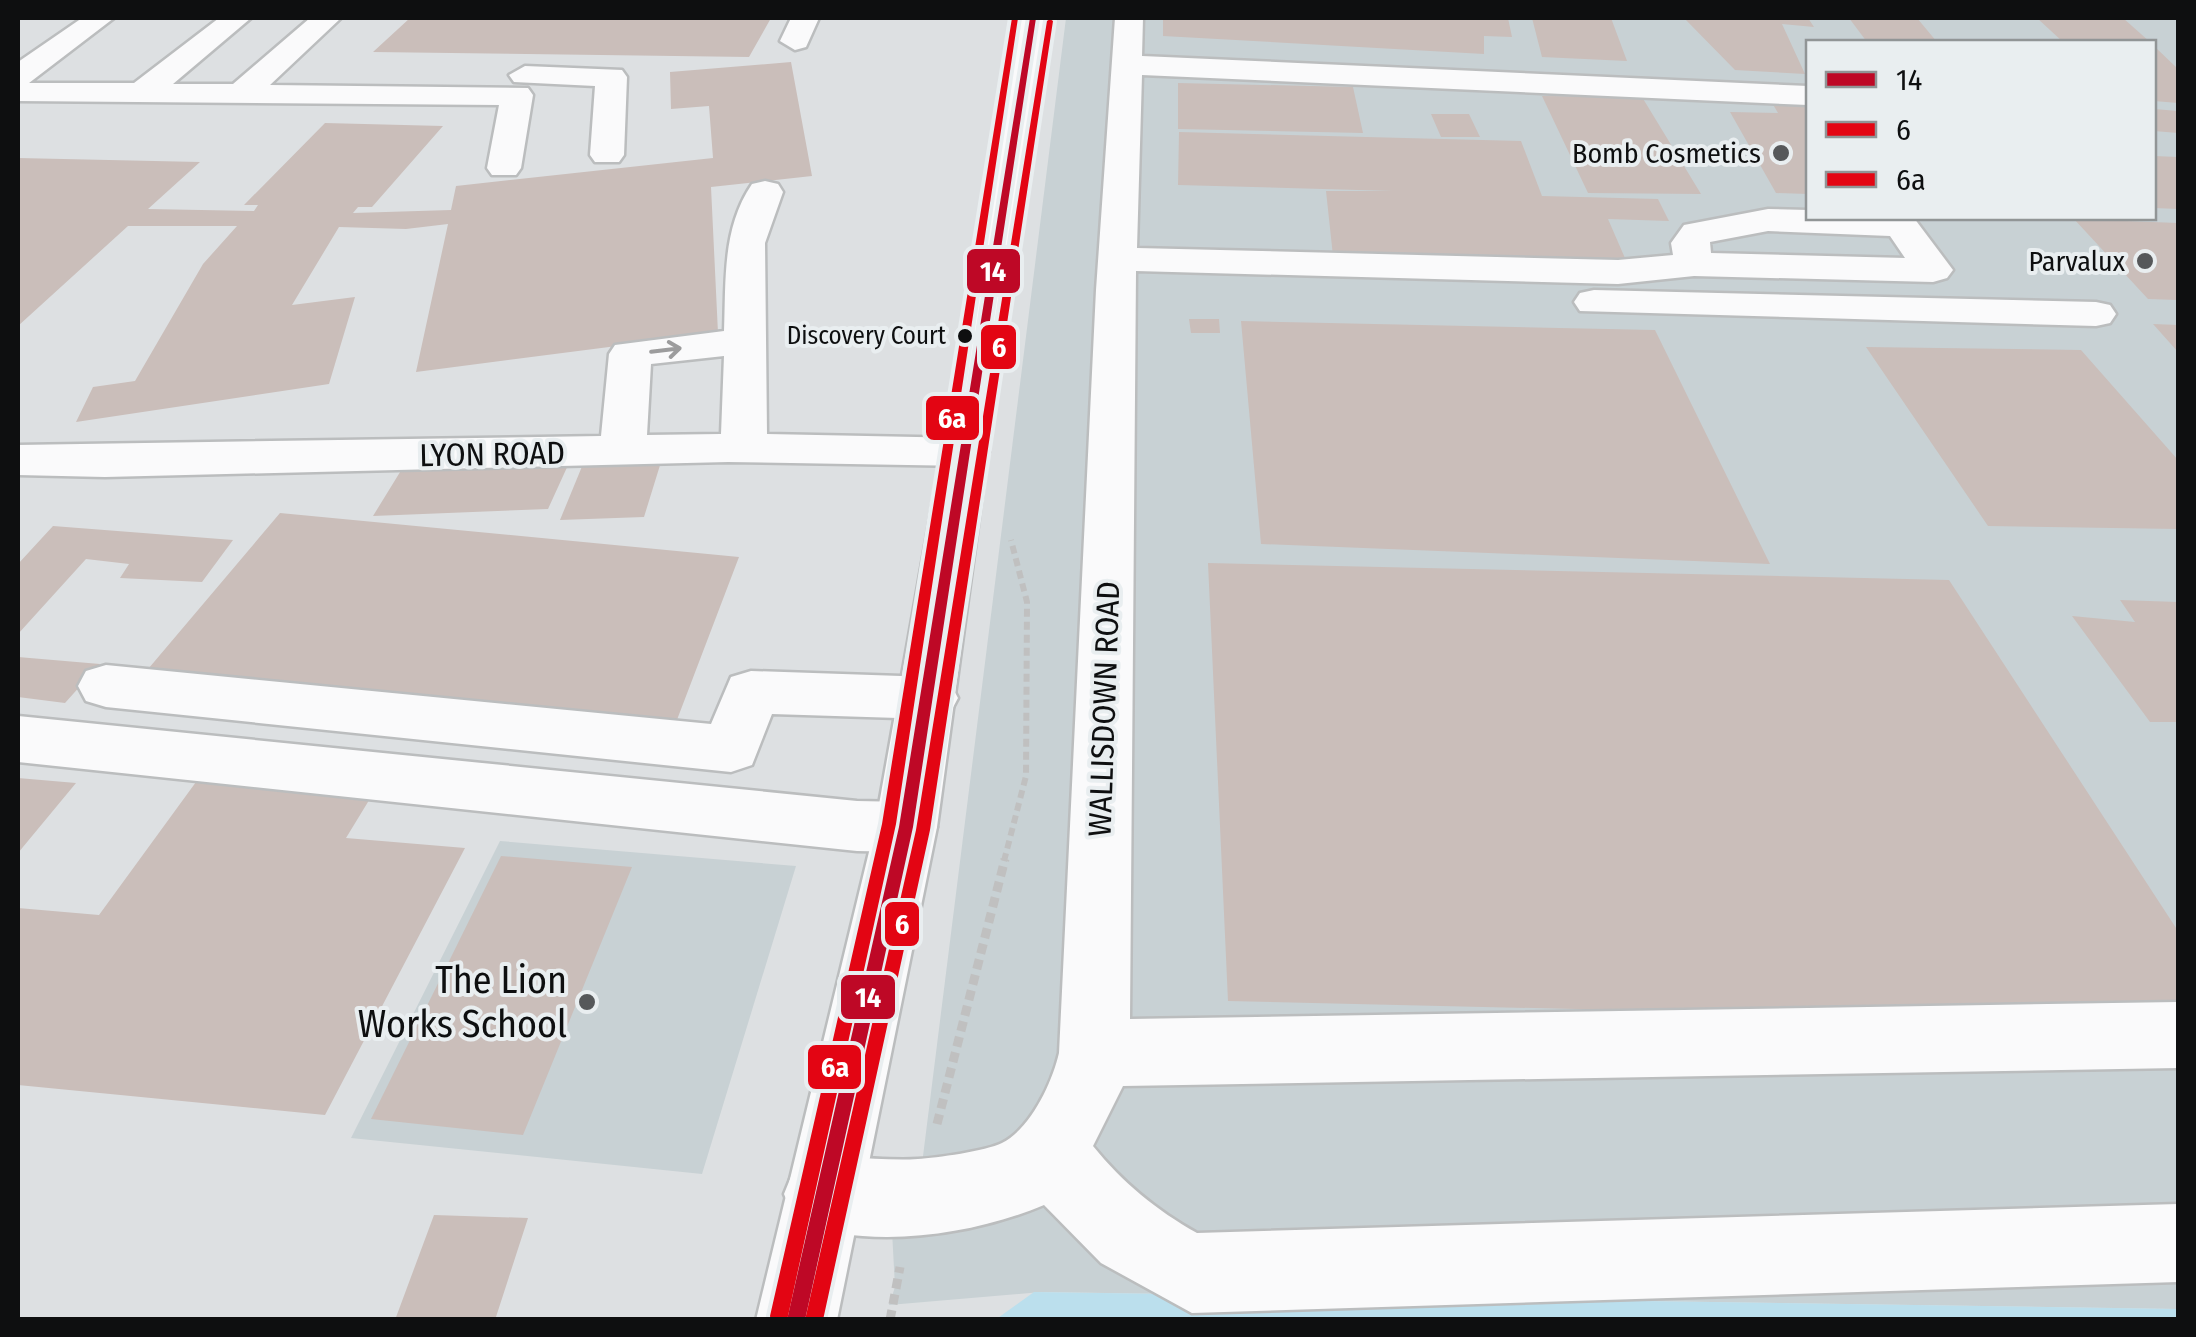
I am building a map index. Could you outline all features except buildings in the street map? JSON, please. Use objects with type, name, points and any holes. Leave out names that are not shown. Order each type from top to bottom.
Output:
[{"type":"main road","points":[[18,76],[100,18]]},
{"type":"main road","points":[[140,94],[237,18]]},
{"type":"main road","points":[[241,94],[328,18]]},
{"type":"main road","points":[[796,1320],[906,827],[930,698],[1033,18]]},
{"type":"main road","points":[[1128,41],[1806,95]]},
{"type":"main road","name":"WALLISDOWN ROAD","points":[[822,1194],[918,1197],[1020,1178],[1050,1150],[1087,1087],[1094,1053],[1117,275],[1128,41]]},
{"type":"main road","points":[[18,92],[370,95],[610,77],[607,155]]},
{"type":"main road","points":[[504,168],[521,85]]},
{"type":"main road","points":[[744,449],[746,243],[765,192]]},
{"type":"main road","points":[[1117,275],[1618,272],[1694,264],[1933,270],[1901,225],[1768,220],[1697,233],[1690,243],[1694,264]]},
{"type":"main road","points":[[1117,275],[2096,314]]},
{"type":"main road","points":[[623,450],[630,354],[744,340]]},
{"type":"main road","name":"LYON ROAD","points":[[18,460],[105,462],[623,450],[966,452]]},
{"type":"main road","points":[[106,686],[731,749],[751,692],[930,698]]},
{"type":"main road","points":[[18,740],[857,826],[906,827]]},
{"type":"main road","points":[[1094,1053],[2178,1035]]},
{"type":"main road","points":[[1050,1150],[1080,1194],[1131,1241],[1192,1273],[2178,1243]]},
{"type":"path","points":[[918,1197],[1026,776],[1027,602],[1008,528]]},
{"type":"shaded area","points":[[1066,18],[2178,18],[2178,1309],[1041,1292],[889,1305],[895,1287],[890,1193],[918,1196]]},
{"type":"shaded area","name":"The Lion Works School","points":[[500,841],[796,866],[702,1174],[351,1138]]},
{"type":"shaded area","points":[[1034,1292],[2178,1309],[2178,1320],[995,1320]]},
{"type":"transit line","name":"6a","points":[[779,1316],[889,824],[1015,18]]},
{"type":"transit line","name":"14","points":[[796,1320],[906,827],[1033,18]]},
{"type":"transit line","name":"6","points":[[814,1320],[923,830],[1050,21]]},
{"type":"place","name":"Bomb Cosmetics","points":[[1781,153]]},
{"type":"place","name":"Parvalux","points":[[2145,261]]},
{"type":"place","name":"Discovery Court","points":[[965,336]]},
{"type":"place","name":"The Lion Works School","points":[[587,1002]]}]
